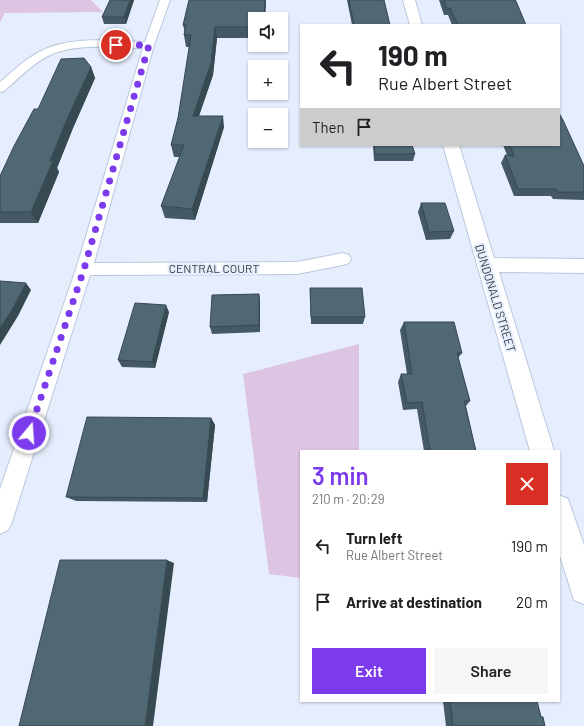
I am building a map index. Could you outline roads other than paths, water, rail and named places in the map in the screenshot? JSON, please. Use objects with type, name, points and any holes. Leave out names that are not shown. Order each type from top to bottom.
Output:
[{"type":"street","points":[[0,522],[84,269],[149,45],[165,0]]},
{"type":"street","points":[[409,0],[416,24]]},
{"type":"street","points":[[0,88],[44,54],[61,48],[84,46],[149,45]]},
{"type":"street","name":"DUNDONALD STREET","points":[[451,146],[542,450]]},
{"type":"street","name":"CENTRAL COURT","points":[[84,269],[297,268],[343,260]]},
{"type":"street","points":[[486,265],[584,266]]},
{"type":"street","points":[[560,511],[584,590]]}]
